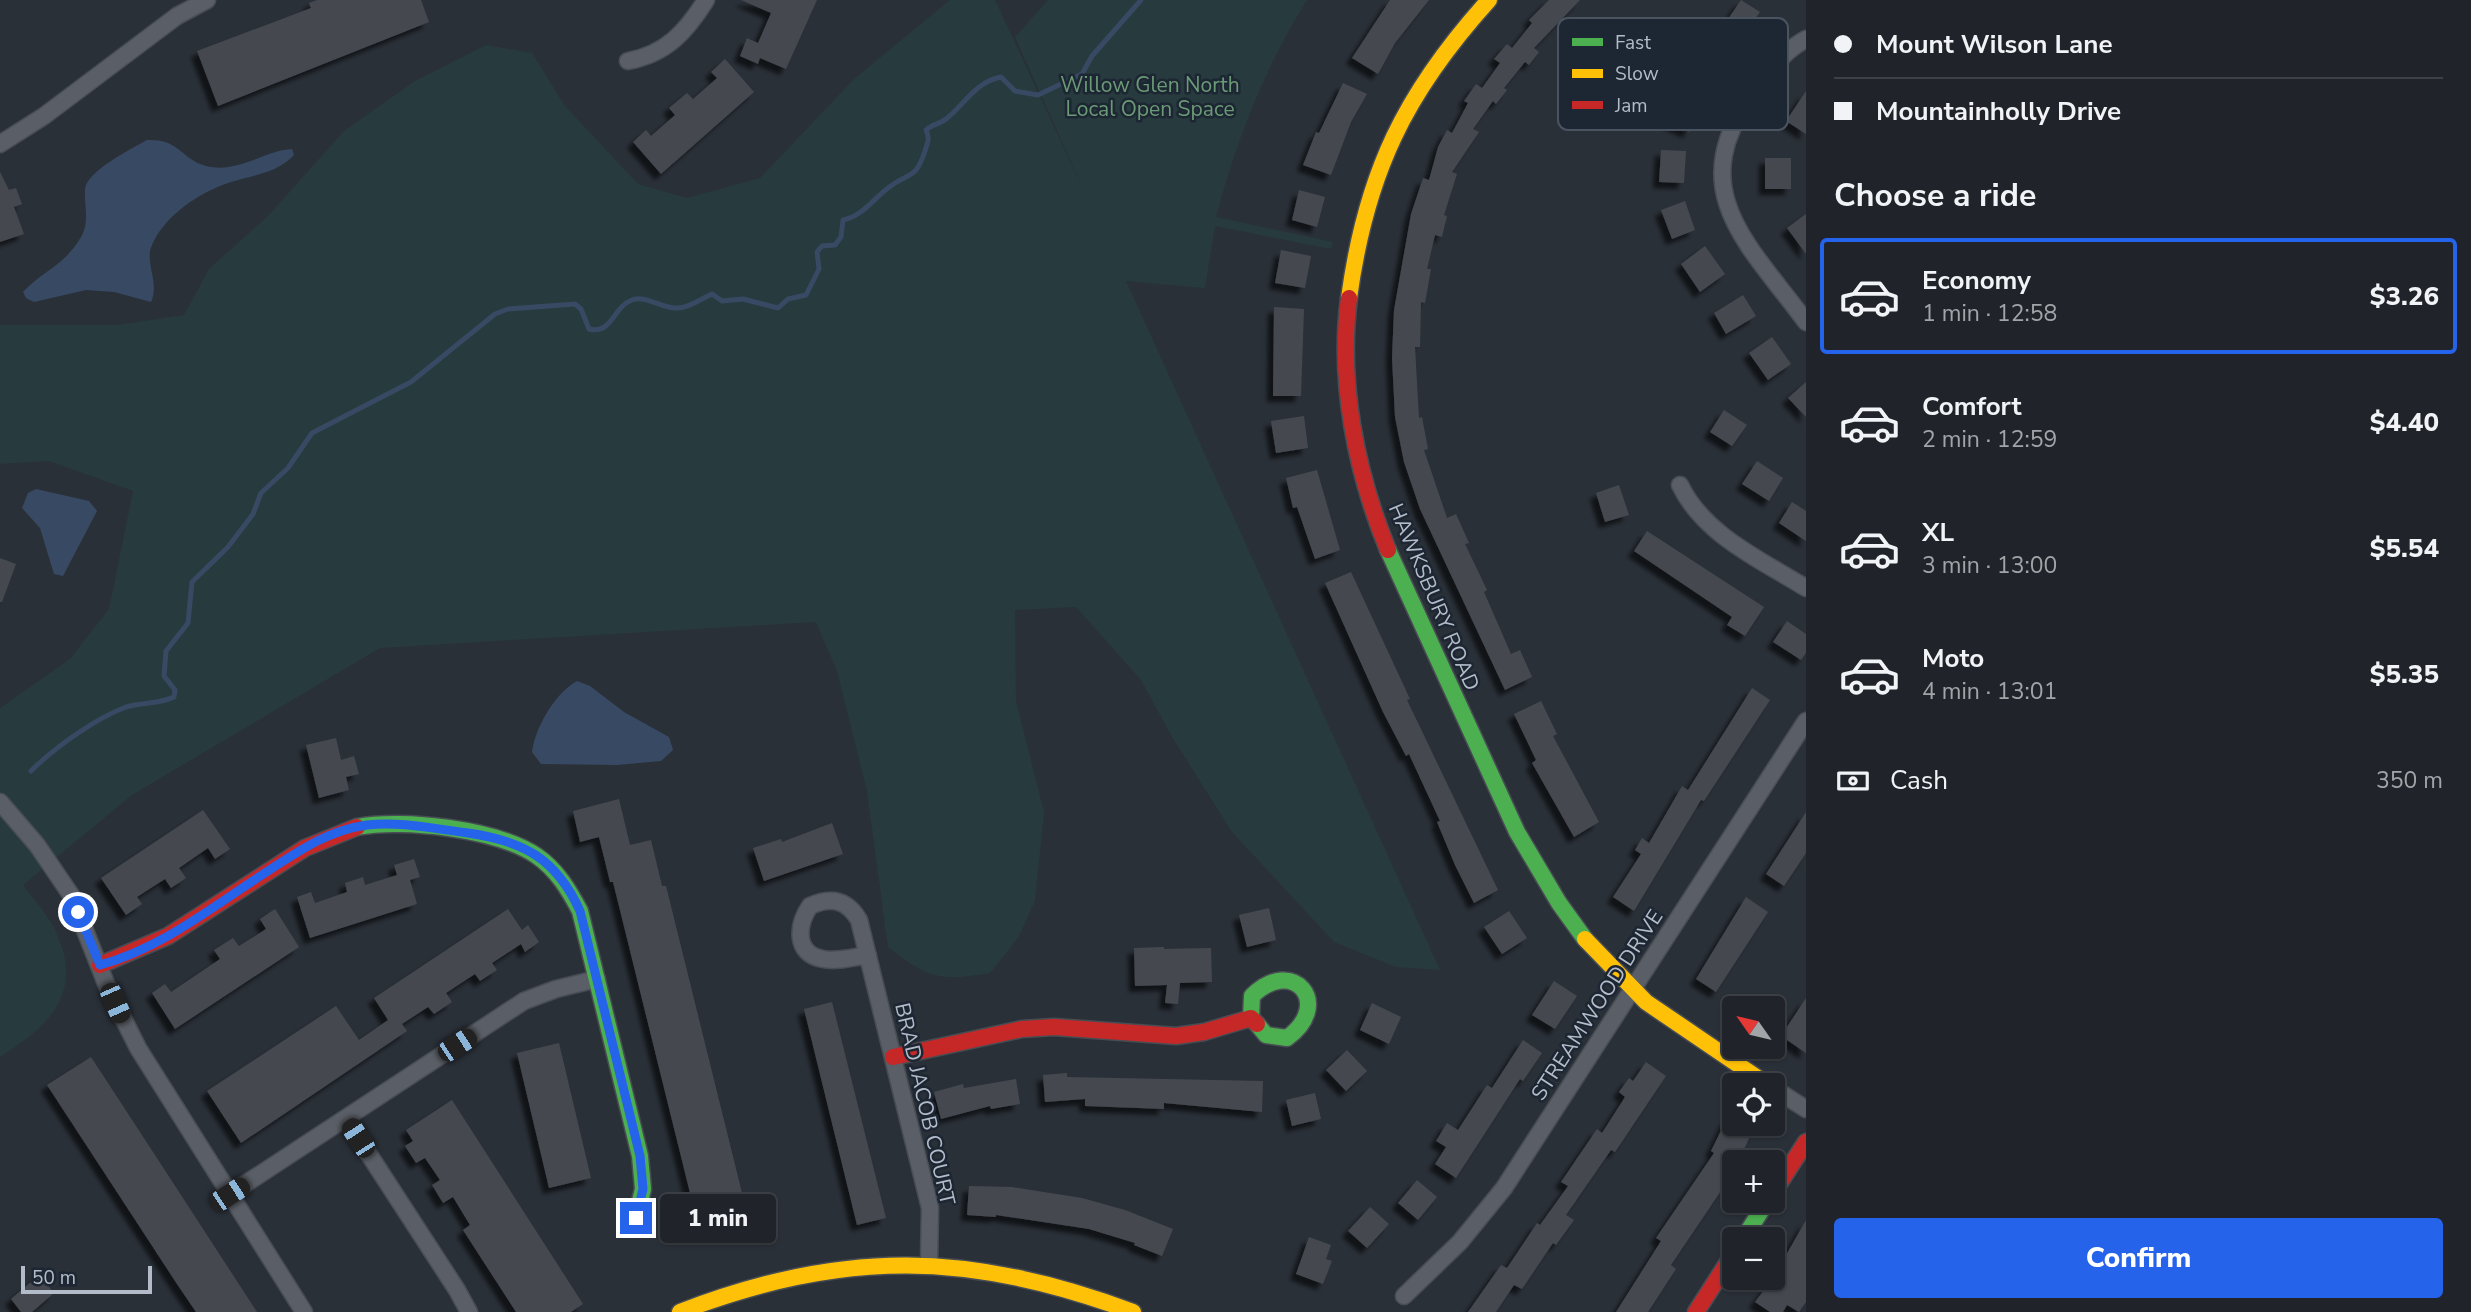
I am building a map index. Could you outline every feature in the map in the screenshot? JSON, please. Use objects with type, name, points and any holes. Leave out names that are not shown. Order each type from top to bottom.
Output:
[{"type":"street","points":[[0,144],[44,116],[177,16],[207,0]]},
{"type":"street","points":[[628,61],[664,50],[681,35],[706,0]]},
{"type":"street","name":"HAWKSBURY ROAD","points":[[1489,0],[1456,36],[1427,75],[1402,116],[1382,160],[1367,203],[1350,283],[1346,342],[1347,391],[1362,469],[1387,549],[1514,828],[1558,903],[1610,968],[1632,989],[1681,1028],[1751,1073]]},
{"type":"street","points":[[1788,54],[1806,39]]},
{"type":"street","points":[[1732,130],[1721,157],[1724,202],[1735,225],[1806,323]]},
{"type":"street","points":[[1680,485],[1689,503],[1705,522],[1806,588]]},
{"type":"street","name":"STREAMWOOD DRIVE","points":[[1404,1296],[1460,1242],[1504,1188],[1806,721]]},
{"type":"street","points":[[0,802],[16,818],[56,871],[86,929],[138,1048],[304,1312]]},
{"type":"street","points":[[100,965],[154,944],[326,835],[369,825],[398,824],[507,840],[538,856],[572,892],[580,911],[640,1156],[643,1189],[636,1218]]},
{"type":"street","name":"BRAD JACOB COURT","points":[[868,955],[823,960],[807,952],[802,945],[800,926],[810,906],[834,900],[845,903],[859,920],[868,955],[930,1208],[929,1264]]},
{"type":"street","points":[[230,1194],[524,1001],[556,989],[597,979]]},
{"type":"street","points":[[893,1057],[1022,1029],[1054,1027],[1176,1036],[1204,1032],[1251,1018]]},
{"type":"street","points":[[1785,1095],[1806,1109]]},
{"type":"street","points":[[346,1119],[462,1297],[468,1312]]},
{"type":"street","points":[[1785,1174],[1806,1142]]},
{"type":"street","points":[[680,1312],[730,1293],[813,1272],[860,1265],[929,1264],[957,1265],[1047,1281],[1133,1312]]},
{"type":"street","points":[[1696,1312],[1722,1272]]},
{"type":"green space","name":"Willow Glen North Local Open Space","points":[[950,0],[995,0],[1084,191],[1015,37],[1048,0],[1307,0],[1253,105],[1216,217],[1333,242],[1331,249],[1215,226],[1205,288],[1126,281],[1440,970],[1396,967],[1334,942],[1232,832],[1172,737],[1141,680],[1076,607],[1015,610],[1016,701],[1044,812],[1035,901],[1018,938],[990,973],[958,977],[924,971],[888,947],[867,791],[837,671],[816,622],[380,648],[132,795],[23,885],[57,934],[64,956],[66,975],[63,992],[46,1021],[33,1034],[0,1057],[0,708],[70,659],[109,609],[133,491],[49,461],[0,464],[0,325],[117,325],[184,315],[209,269],[268,216],[344,131],[415,81],[486,45],[532,53],[565,106],[638,184],[687,198],[760,178],[854,79]]},
{"type":"water","points":[[147,140],[167,143],[197,163],[218,168],[240,164],[282,150],[292,149],[294,155],[273,170],[207,192],[185,206],[165,224],[150,252],[154,287],[151,302],[114,292],[86,290],[34,302],[26,298],[23,292],[68,255],[81,237],[86,214],[85,189],[93,175]]},
{"type":"water","points":[[36,489],[89,501],[97,511],[63,576],[54,574],[40,528],[22,508],[28,493]]},
{"type":"water","points":[[577,681],[590,686],[624,712],[669,737],[673,750],[661,761],[617,765],[541,764],[532,752],[537,732],[554,702]]},
{"type":"building","points":[[317,0],[421,0],[429,22],[218,106],[197,51],[311,8],[309,3]]},
{"type":"building","points":[[741,0],[817,0],[786,69],[760,58],[758,64],[740,56],[747,38],[758,43],[771,13]]},
{"type":"building","points":[[1390,0],[1429,0],[1395,43],[1378,74],[1352,58]]},
{"type":"building","points":[[1549,0],[1580,0],[1563,18],[1558,18],[1558,23],[1534,48],[1539,52],[1529,65],[1525,62],[1504,88],[1507,90],[1496,104],[1493,101],[1473,129],[1479,132],[1452,172],[1457,174],[1444,215],[1447,216],[1442,237],[1435,235],[1427,269],[1431,269],[1425,303],[1421,302],[1420,347],[1415,347],[1419,418],[1422,417],[1428,449],[1424,450],[1447,518],[1456,514],[1469,543],[1465,544],[1487,590],[1484,592],[1511,654],[1520,650],[1532,677],[1505,690],[1420,509],[1404,462],[1395,417],[1392,358],[1394,310],[1411,214],[1423,178],[1429,180],[1438,147],[1447,130],[1452,133],[1468,103],[1464,101],[1476,84],[1482,88],[1500,63],[1494,59],[1507,44],[1512,48],[1532,23],[1529,20]]},
{"type":"building","points":[[1741,0],[1760,12],[1756,18],[1729,18]]},
{"type":"building","points":[[725,59],[754,92],[661,174],[633,142],[646,130],[651,136],[675,115],[669,108],[687,93],[693,99],[717,78],[711,72]]},
{"type":"building","points":[[1343,83],[1367,94],[1351,122],[1331,175],[1303,165],[1316,132],[1319,133]]},
{"type":"building","points":[[1806,91],[1806,134],[1788,122],[1788,118]]},
{"type":"building","points":[[1661,150],[1686,151],[1684,183],[1659,182]]},
{"type":"building","points":[[1765,158],[1791,158],[1791,189],[1765,189]]},
{"type":"building","points":[[0,172],[9,190],[16,188],[22,204],[14,207],[24,234],[0,242]]},
{"type":"building","points":[[1299,190],[1325,197],[1317,227],[1292,220]]},
{"type":"building","points":[[1685,201],[1695,230],[1672,239],[1661,210]]},
{"type":"building","points":[[1806,214],[1806,254],[1787,228]]},
{"type":"building","points":[[1705,246],[1725,274],[1700,292],[1681,264]]},
{"type":"building","points":[[1281,250],[1311,256],[1305,288],[1275,283]]},
{"type":"building","points":[[1743,295],[1756,316],[1726,334],[1714,313]]},
{"type":"building","points":[[1274,307],[1304,309],[1301,396],[1273,396]]},
{"type":"building","points":[[1772,337],[1791,364],[1768,380],[1749,353]]},
{"type":"building","points":[[1806,382],[1806,417],[1788,398]]},
{"type":"building","points":[[1724,410],[1747,425],[1732,446],[1710,432]]},
{"type":"building","points":[[1304,416],[1308,448],[1276,453],[1271,421]]},
{"type":"building","points":[[1757,461],[1783,478],[1769,501],[1742,484]]},
{"type":"building","points":[[1317,470],[1340,550],[1315,559],[1297,507],[1293,508],[1286,478]]},
{"type":"building","points":[[1619,485],[1629,515],[1605,522],[1596,493]]},
{"type":"building","points":[[1792,502],[1806,511],[1806,541],[1779,523]]},
{"type":"building","points":[[1647,531],[1764,607],[1745,636],[1727,625],[1732,617],[1634,551]]},
{"type":"building","points":[[0,558],[16,564],[2,602],[0,602]]},
{"type":"building","points":[[1351,572],[1410,699],[1407,700],[1498,890],[1474,903],[1455,865],[1437,822],[1440,821],[1409,754],[1406,756],[1383,712],[1325,583]]},
{"type":"building","points":[[1787,621],[1806,634],[1806,653],[1801,660],[1773,642]]},
{"type":"building","points":[[1752,688],[1770,700],[1704,801],[1701,800],[1634,911],[1613,897],[1641,854],[1635,850],[1642,838],[1649,843],[1682,786],[1688,790]]},
{"type":"building","points":[[1541,701],[1557,734],[1553,736],[1599,822],[1574,837],[1532,763],[1536,760],[1514,714]]},
{"type":"building","points":[[336,738],[341,760],[354,756],[359,774],[346,777],[349,790],[319,798],[306,745]]},
{"type":"building","points":[[619,799],[630,845],[651,840],[662,886],[666,886],[743,1197],[694,1209],[613,882],[610,882],[599,837],[580,842],[573,811]]},
{"type":"building","points":[[203,810],[230,849],[215,859],[208,848],[179,868],[186,878],[171,888],[165,879],[137,897],[142,904],[126,915],[101,878]]},
{"type":"building","points":[[1806,812],[1806,853],[1784,886],[1766,874]]},
{"type":"building","points":[[832,823],[843,854],[764,881],[753,848],[781,839],[782,842]]},
{"type":"building","points":[[414,859],[420,877],[410,880],[417,904],[310,938],[297,897],[311,892],[315,903],[347,892],[345,883],[363,877],[365,885],[397,875],[394,865]]},
{"type":"building","points":[[1746,897],[1768,912],[1716,992],[1696,979]]},
{"type":"building","points":[[1269,908],[1276,940],[1247,947],[1239,915]]},
{"type":"building","points":[[275,909],[299,947],[175,1029],[152,993],[165,984],[171,992],[220,959],[214,950],[233,938],[239,946],[266,929],[260,919]]},
{"type":"building","points":[[508,909],[522,930],[528,925],[539,942],[525,952],[521,944],[492,963],[497,970],[480,981],[475,974],[446,993],[452,1002],[434,1014],[428,1007],[402,1024],[407,1031],[241,1143],[207,1091],[336,1006],[359,1040],[388,1020],[374,998]]},
{"type":"building","points":[[1509,911],[1527,938],[1502,954],[1484,927]]},
{"type":"building","points":[[1134,948],[1211,948],[1212,982],[1180,983],[1178,1004],[1165,1003],[1167,985],[1135,986]]},
{"type":"building","points":[[1554,981],[1577,996],[1555,1029],[1532,1015]]},
{"type":"building","points":[[1806,998],[1806,1053],[1785,1039],[1785,1030]]},
{"type":"building","points":[[832,1002],[886,1218],[857,1225],[804,1009]]},
{"type":"building","points":[[1372,1003],[1401,1017],[1389,1044],[1360,1030]]},
{"type":"building","points":[[1523,1040],[1542,1053],[1523,1081],[1520,1079],[1456,1178],[1435,1164],[1446,1147],[1436,1141],[1447,1123],[1458,1130],[1487,1085],[1492,1088]]},
{"type":"building","points":[[559,1043],[591,1178],[549,1188],[517,1053]]},
{"type":"building","points":[[1347,1050],[1367,1071],[1346,1091],[1326,1070]]},
{"type":"building","points":[[91,1057],[257,1312],[196,1312],[47,1085]]},
{"type":"building","points":[[1646,1062],[1666,1076],[1615,1152],[1611,1150],[1566,1215],[1574,1220],[1556,1245],[1553,1243],[1522,1289],[1514,1285],[1496,1312],[1468,1312],[1501,1265],[1507,1268],[1537,1223],[1540,1225],[1568,1186],[1561,1182],[1597,1129],[1602,1133],[1625,1097],[1619,1092],[1629,1078],[1633,1081]]},
{"type":"building","points":[[1067,1073],[1067,1077],[1263,1081],[1262,1112],[1164,1103],[1164,1109],[1085,1106],[1085,1099],[1045,1102],[1043,1075]]},
{"type":"building","points":[[1016,1079],[1020,1104],[991,1109],[990,1106],[941,1119],[934,1092],[963,1084],[964,1088]]},
{"type":"building","points":[[1315,1093],[1321,1119],[1292,1126],[1286,1100]]},
{"type":"building","points":[[452,1100],[583,1304],[571,1312],[516,1312],[463,1230],[470,1225],[453,1197],[443,1203],[432,1185],[440,1180],[425,1158],[416,1163],[405,1146],[413,1141],[406,1130]]},
{"type":"building","points":[[1722,1128],[1722,1136],[1750,1136],[1744,1150],[1722,1150],[1722,1189],[1671,1265],[1676,1269],[1648,1312],[1616,1312],[1661,1241],[1656,1238],[1714,1153],[1711,1151]]},
{"type":"building","points":[[1417,1180],[1437,1197],[1418,1220],[1398,1203]]},
{"type":"building","points":[[969,1186],[1012,1187],[1082,1198],[1125,1210],[1173,1229],[1162,1256],[1134,1245],[1135,1243],[1089,1229],[996,1215],[967,1215]]},
{"type":"building","points":[[1370,1207],[1389,1224],[1367,1248],[1348,1231]]},
{"type":"building","points":[[1806,1220],[1806,1302],[1799,1312],[1787,1305],[1783,1312],[1770,1312],[1755,1302],[1764,1290],[1785,1290],[1785,1257]]},
{"type":"building","points":[[1309,1237],[1331,1245],[1326,1259],[1332,1261],[1323,1284],[1296,1274]]},
{"type":"building","points":[[39,1275],[54,1293],[32,1312],[21,1312],[11,1299]]},
{"type":"waterway","points":[[31,771],[63,744],[102,718],[126,707],[174,697],[175,690],[164,676],[166,651],[188,623],[192,582],[228,547],[253,514],[261,493],[288,468],[312,433],[411,382],[495,314],[508,309],[575,304],[581,309],[589,329],[597,330],[608,324],[620,308],[637,299],[680,308],[712,294],[722,301],[743,299],[778,308],[788,299],[806,295],[819,269],[817,252],[822,246],[835,245],[841,237],[843,220],[862,211],[888,188],[915,171],[928,142],[926,130],[946,119],[977,89],[992,80],[1001,77],[1015,91],[1038,95],[1082,74],[1092,56],[1141,0]]},
{"type":"traffic: fast","points":[[1388,550],[1517,832],[1559,903],[1585,939]]},
{"type":"traffic: fast","points":[[357,827],[424,825],[498,839],[537,856],[562,881],[580,911],[640,1156],[643,1189],[636,1218]]},
{"type":"traffic: fast","points":[[1251,1018],[1252,996],[1267,985],[1281,980],[1293,982],[1302,989],[1307,999],[1307,1011],[1301,1025],[1287,1038],[1266,1035],[1257,1024]]},
{"type":"traffic: fast","points":[[1751,1227],[1760,1213]]},
{"type":"traffic: slow","points":[[1349,298],[1366,212],[1394,137],[1434,68],[1489,0]]},
{"type":"traffic: slow","points":[[1585,939],[1646,1002],[1750,1073]]},
{"type":"traffic: slow","points":[[680,1312],[739,1291],[796,1277],[852,1268],[906,1265],[1017,1277],[1074,1292],[1133,1312]]},
{"type":"traffic: jam","points":[[1349,298],[1346,362],[1352,426],[1367,490],[1388,550]]},
{"type":"traffic: jam","points":[[100,965],[168,936],[305,848],[357,827]]},
{"type":"traffic: jam","points":[[893,1057],[1022,1029],[1054,1027],[1176,1036],[1204,1032],[1251,1018],[1257,1024]]},
{"type":"traffic: jam","points":[[1785,1174],[1806,1142]]},
{"type":"traffic: jam","points":[[1696,1312],[1722,1272]]},
{"type":"route","points":[[78,912],[100,965],[120,960],[154,944],[326,835],[369,825],[398,824],[490,836],[523,846],[538,856],[561,879],[572,892],[580,911],[640,1156],[643,1189],[636,1218]]}]
